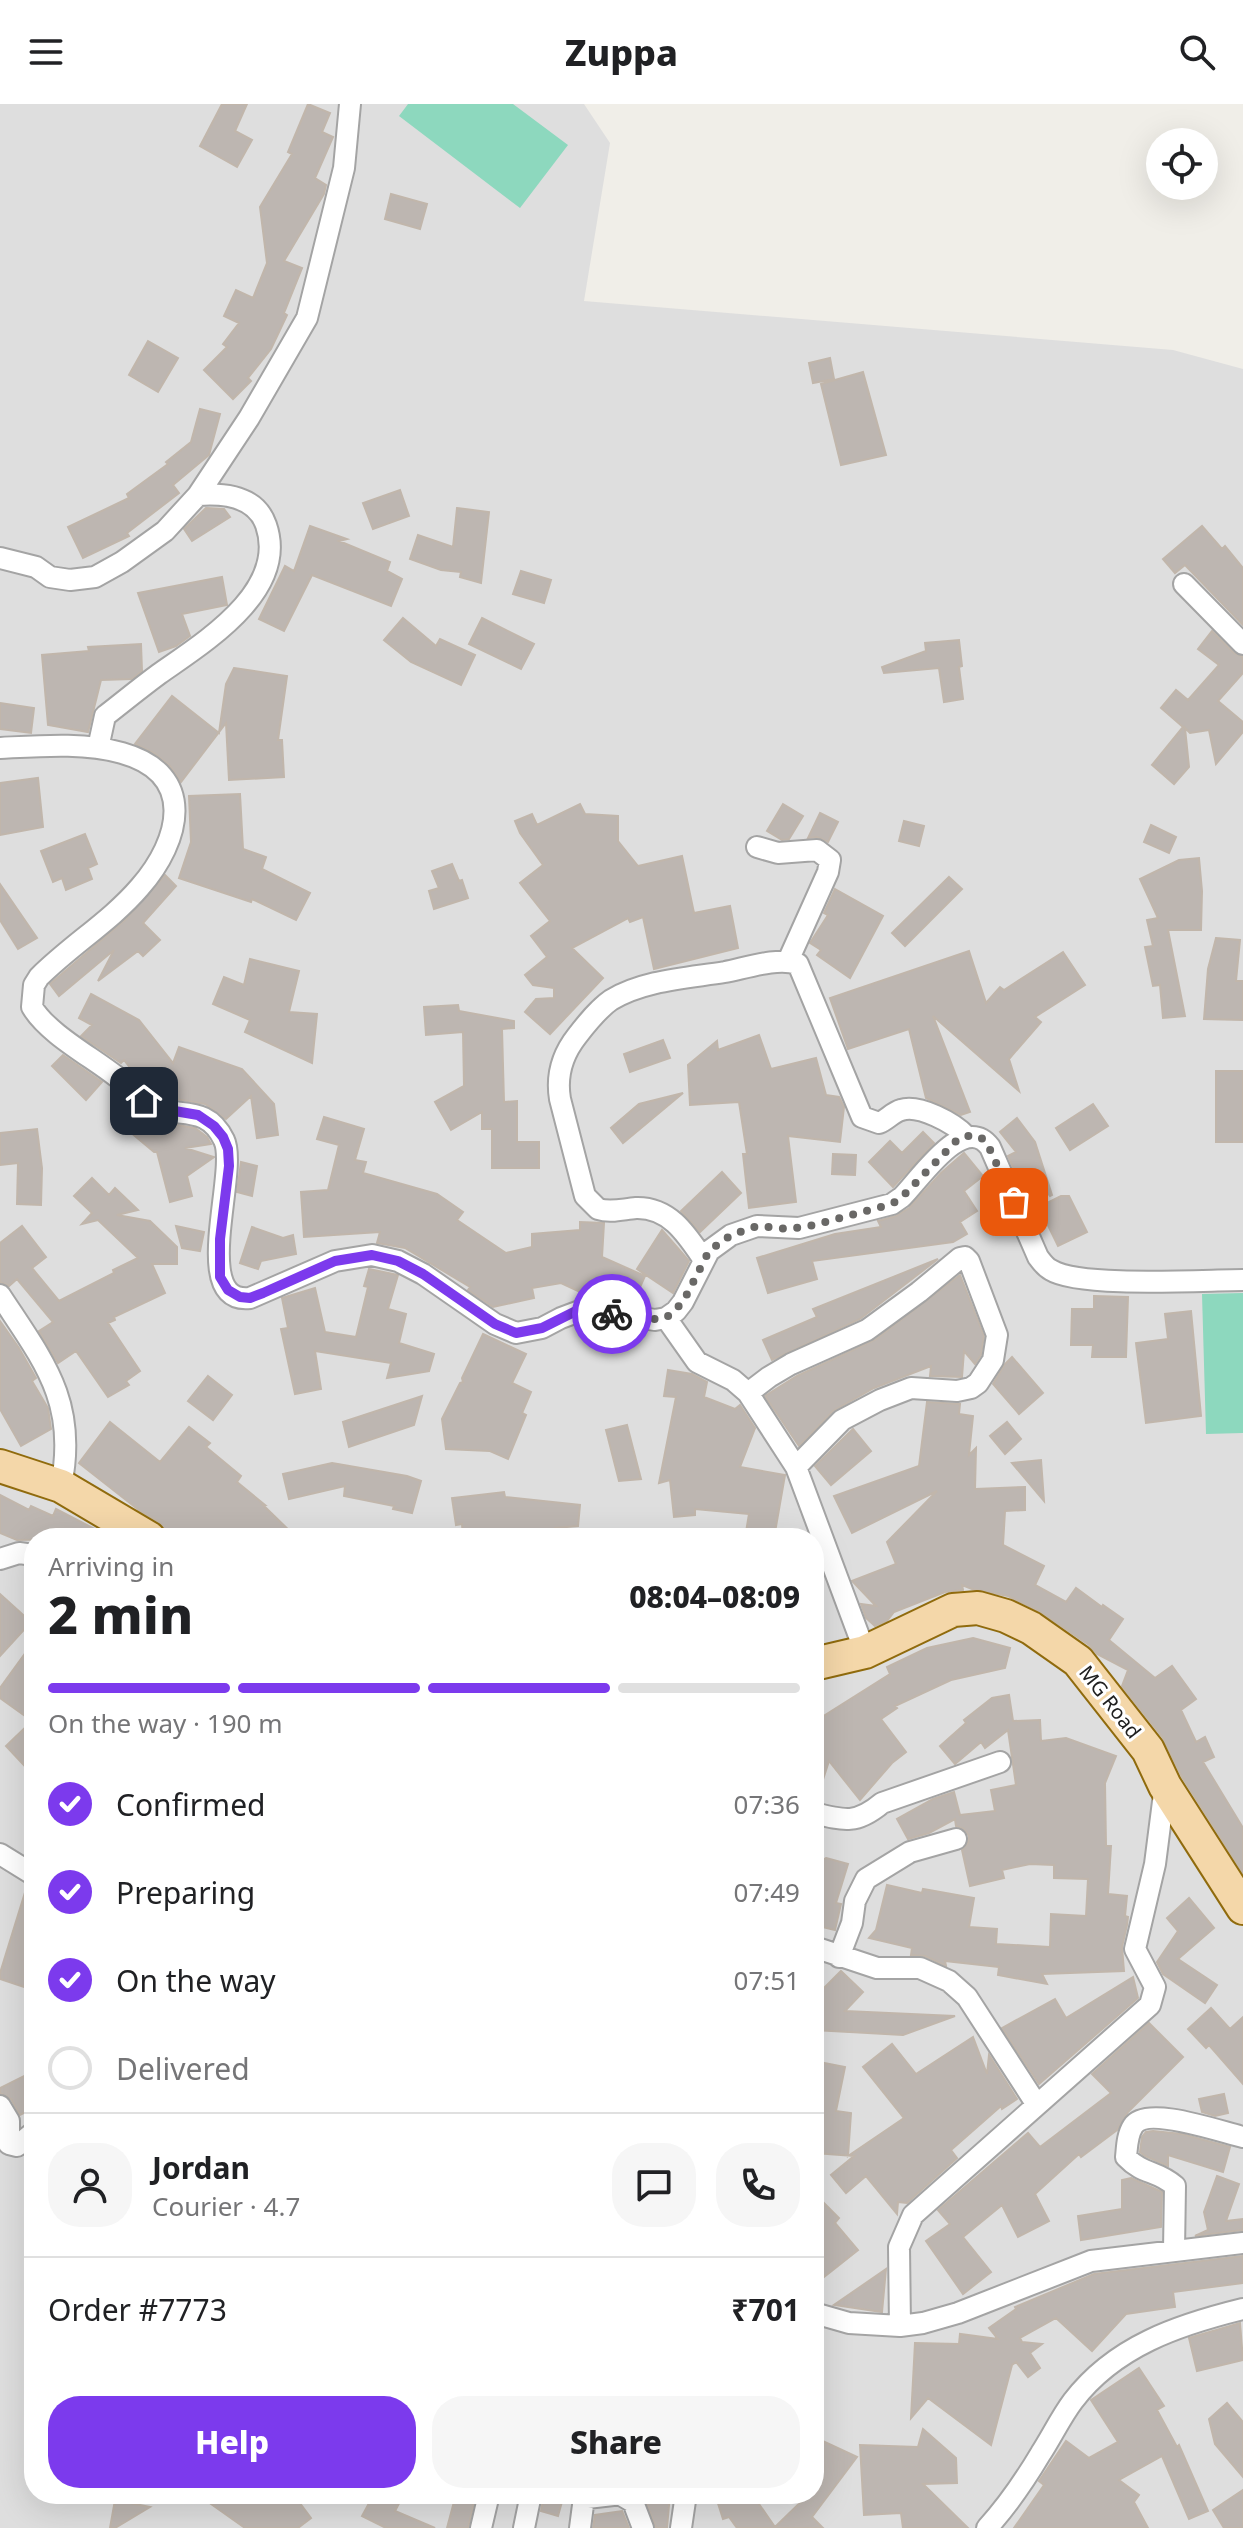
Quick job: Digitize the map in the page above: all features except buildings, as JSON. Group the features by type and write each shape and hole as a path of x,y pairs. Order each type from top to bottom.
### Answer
{"main road":[{"path":"0,1466 61,1486 132,1528"},
{"name":"MG Road","path":"824,1662 865,1652 953,1610 978,1608 1006,1616 1031,1628 1078,1661 1148,1750 1165,1786 1243,1908"}],"street":[{"path":"0,558 36,567 50,577 70,580 95,577 165,531 198,495 249,418 307,318 344,168 350,104"},
{"path":"98,748 105,716 233,619 255,591 268,561 268,534 264,520 255,508 236,497 198,495"},
{"path":"1184,584 1243,644"},
{"path":"0,748 98,748 123,753 162,775 171,787 176,817 168,846 141,887 39,977 31,996 32,1007 43,1021 144,1101 157,1108 198,1115 223,1137 228,1149 229,1166 219,1266 223,1285 240,1297 250,1298 335,1261 372,1255 398,1261 423,1274 495,1324 516,1333 542,1328 585,1309 641,1320 666,1318 683,1302 704,1260 719,1242 757,1226 799,1228 892,1204 959,1138 966,1136 979,1136 990,1147 1038,1257 1049,1270 1079,1278 1111,1280 1243,1280"},
{"path":"757,847 778,853 817,850 830,860 828,872 788,961"},
{"path":"704,1260 680,1226 668,1216 638,1208 605,1211 588,1202 560,1099 557,1085 559,1070 574,1039 594,1015 609,1001 628,991 788,961 798,964 862,1117 872,1123 882,1123 901,1109 912,1110 950,1122 966,1136"},
{"path":"748,1393 791,1364 867,1330 960,1258 965,1257 969,1261 997,1335 993,1360 978,1383 957,1391 911,1388 880,1400 842,1420 796,1467"},
{"path":"0,1295 39,1354 55,1385 64,1418 67,1456 61,1486"},
{"path":"666,1318 697,1362 733,1380 748,1393 796,1467 819,1528"},
{"path":"824,1542 865,1652"},
{"path":"0,1559 24,1554"},
{"path":"824,1815 857,1819 882,1803 1000,1762"},
{"path":"900,2326 899,2247 913,2215 1146,2010 1152,1999 1155,1987 1135,1949 1155,1864 1165,1786"},
{"path":"839,1957 852,1923 855,1901 866,1879 910,1852 956,1839"},
{"path":"0,1854 24,1869"},
{"path":"824,1951 877,1968 920,1968 949,1981 967,1997 1037,2105"},
{"path":"0,2106 9,2121 9,2144 17,2146 24,2140"},
{"path":"1174,2250 1175,2186 1163,2175 1138,2169 1126,2157 1134,2125 1153,2117 1169,2118 1243,2137"},
{"path":"824,2316 849,2323 900,2326 958,2313 1091,2261 1243,2243"},
{"path":"987,2528 1007,2505 1072,2402 1097,2373 1157,2336 1187,2323 1243,2309"},
{"path":"481,2528 487,2504"},
{"path":"524,2528 529,2504"},
{"path":"580,2528 584,2504"},
{"path":"634,2504 643,2528"},
{"path":"681,2528 685,2504"}],"shaded area":[{"path":"0,104 584,104 610,143 584,301 1173,350 1243,369 1243,2528 0,2528"}],"green space":[{"path":"408,104 513,104 568,145 520,208 399,116"},
{"path":"1243,1293 1243,1433 1206,1434 1202,1294"}],"way so far":[{"path":"612,1314 641,1320 666,1318 683,1302 699,1267 719,1242 757,1226 799,1228 892,1204 959,1138 966,1136 979,1136 986,1141 1014,1202"}],"route":[{"path":"144,1101 157,1108 198,1115 223,1137 228,1149 229,1166 220,1239 220,1277 228,1290 240,1297 250,1298 335,1261 372,1255 398,1261 423,1274 495,1324 516,1333 542,1328 580,1309 612,1314"}]}
